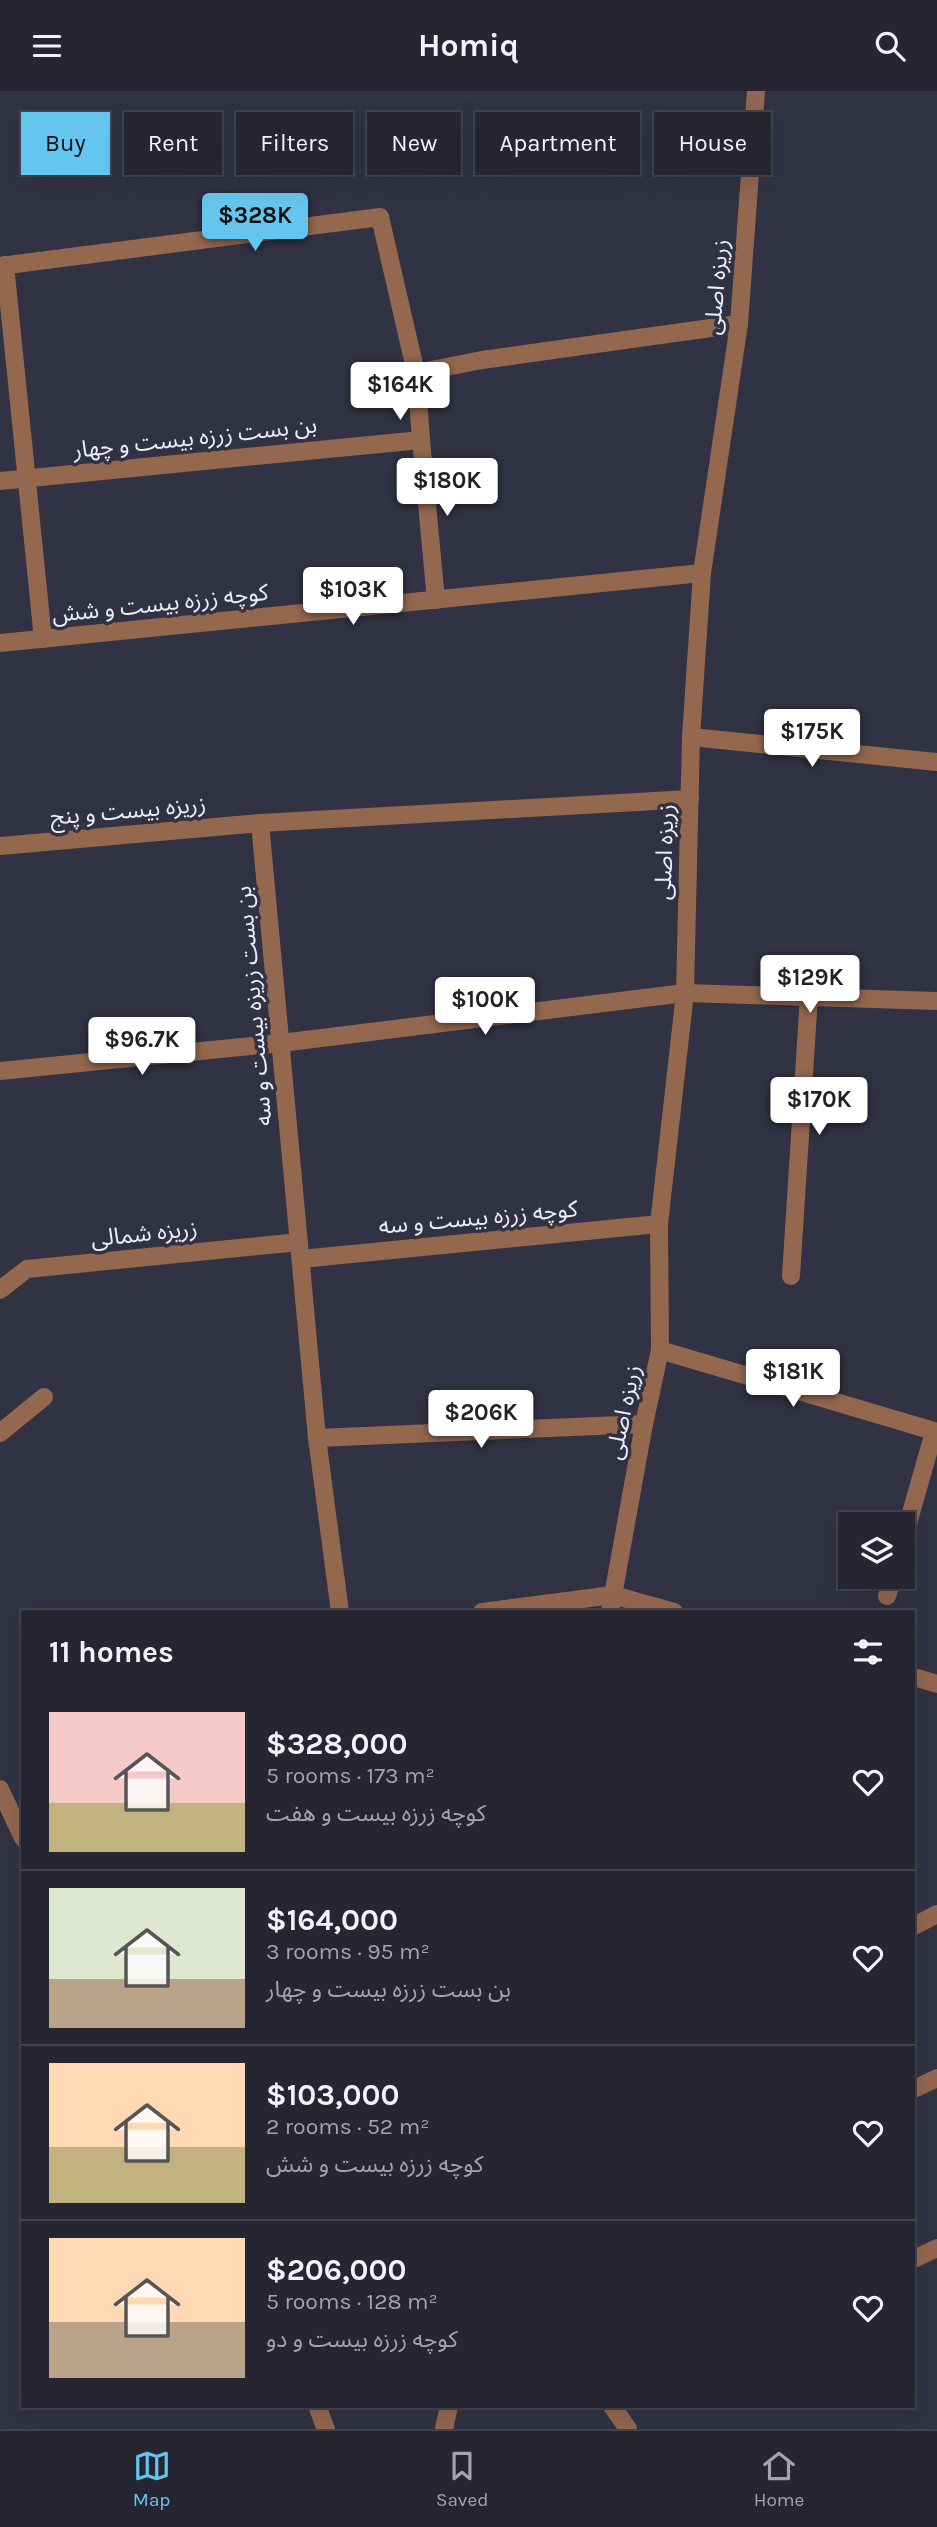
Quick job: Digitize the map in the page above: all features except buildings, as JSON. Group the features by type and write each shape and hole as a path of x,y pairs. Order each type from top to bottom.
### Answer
{"street":[{"name":"زریزه اصلی","path":"612,1604 660,1350 659,1224 685,993 691,737 702,573 739,324 756,91"},
{"path":"43,639 2,266 380,218 416,373 436,600"},
{"path":"416,373 482,360 739,324"},
{"name":"بن بست زرزه بیست و چهار","path":"0,481 421,440"},
{"name":"کوچه زرزه بیست و شش","path":"0,643 702,573"},
{"path":"691,737 937,762"},
{"path":"260,823 690,799"},
{"name":"زریزه بیست و پنج","path":"0,846 260,823"},
{"name":"بن بست زریزه بیست و سه","path":"260,823 317,1438 340,1610"},
{"path":"0,1071 281,1044 685,993 937,1001"},
{"path":"791,1276 809,996"},
{"name":"کوچه زرزه بیست و سه","path":"300,1250 659,1224"},
{"name":"زریزه شمالی","path":"0,1290 27,1269 300,1250"},
{"path":"660,1350 936,1432 912,1512"},
{"path":"0,1433 44,1397"},
{"path":"317,1438 644,1424"},
{"path":"887,1596 889,1589"},
{"path":"514,1610 612,1604 658,1610"},
{"path":"915,1677 937,1684"},
{"path":"0,1789 21,1834"},
{"path":"915,1925 937,1914"},
{"path":"915,2089 937,2078"},
{"path":"915,2259 937,2248"},
{"path":"318,2408 326,2429"},
{"path":"444,2429 449,2408"},
{"path":"613,2408 628,2429"}]}
